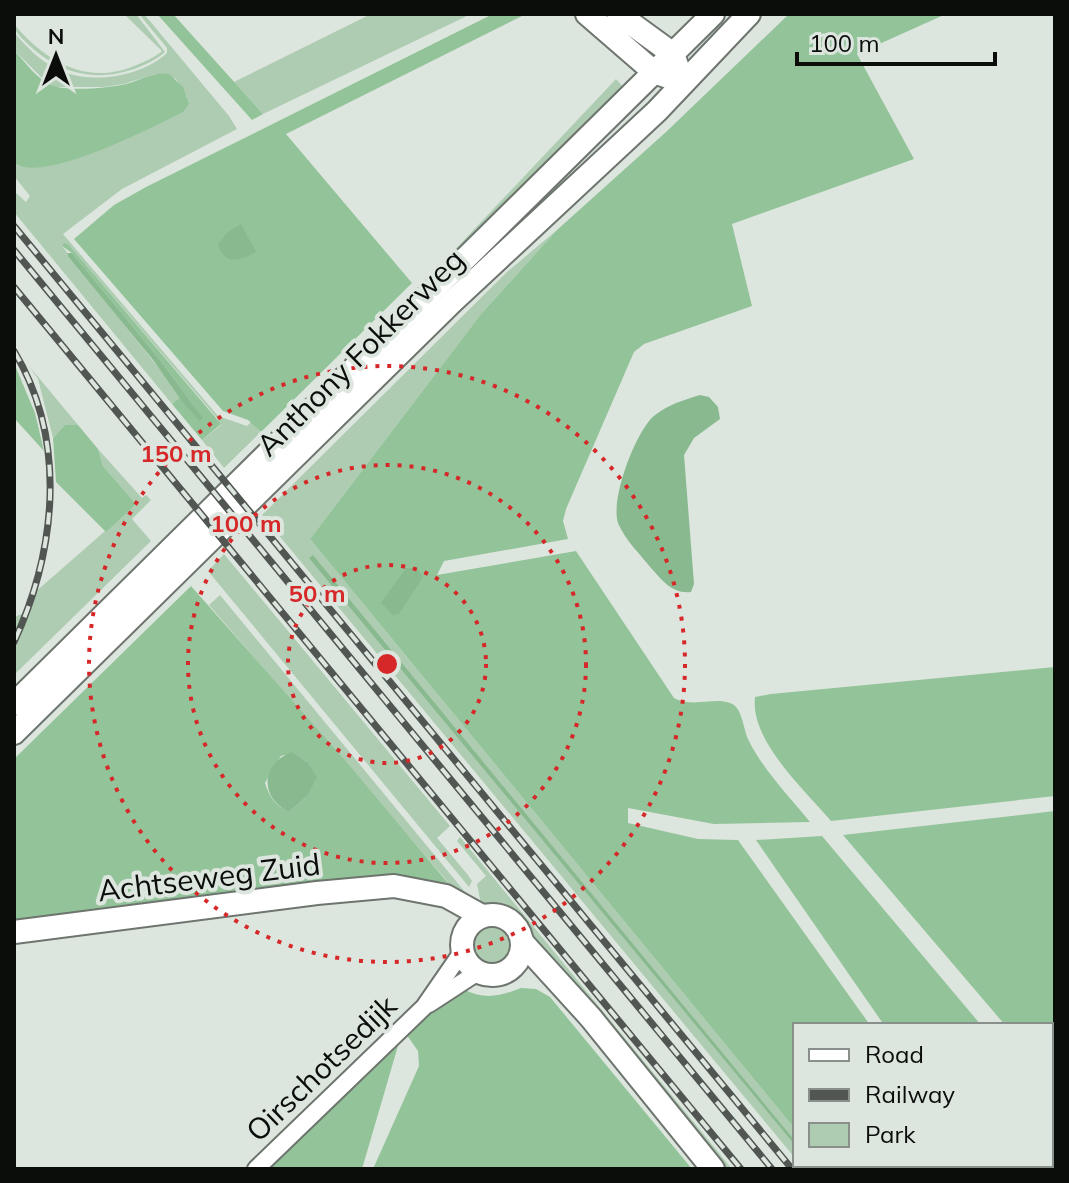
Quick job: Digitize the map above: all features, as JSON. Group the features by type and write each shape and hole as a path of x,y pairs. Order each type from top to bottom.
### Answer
{"main road":[{"path":"587,14 654,72 683,82"},
{"path":"618,14 673,54 683,82"},
{"name":"Anthony Fokkerweg","path":"14,704 713,14"},
{"name":"Anthony Fokkerweg","path":"14,733 452,302 657,111 749,14"},
{"name":"Achtseweg Zuid","path":"14,932 394,886 446,896 482,916"},
{"path":"411,888 431,899 450,917 468,964 478,972 498,975 508,971 526,971 564,987"},
{"path":"462,944 473,920 500,915 508,919 520,933 522,942 519,958 508,971"},
{"path":"522,942 564,987 713,1169"}],"street":[{"name":"Oirschotsedijk","path":"424,1007 462,944"},
{"name":"Oirschotsedijk","path":"256,1169 424,1007 478,972"}],"green space":[{"path":"124,14 136,14 165,52 140,67 114,74 97,75 66,69 38,53 14,29 14,24 39,49 68,66 99,73 116,71 134,66 162,51"},
{"path":"139,14 144,14 237,129 122,189 63,234 218,416 247,426 251,422 261,432 224,468 202,440 221,425 217,418 69,245 62,246 176,390 180,397 172,404 14,212 14,191 26,202 30,196 14,176 14,163 20,166 187,97 176,79 155,74 103,87 54,87 14,50 14,32 36,55 57,69 76,76 118,76 145,67 167,53 167,48"},
{"path":"371,14 471,14 263,114 234,82"},
{"path":"616,79 625,89 417,294 415,292"},
{"path":"557,230 481,314 310,539 793,1127 793,1156 262,515 507,272"},
{"path":"29,366 78,425 65,425 53,438 38,379"},
{"path":"98,449 142,498 146,495 151,500 132,519 151,541 14,675 14,617 27,612 33,594 136,504 103,466"},
{"path":"224,554 450,826 437,838 472,881 469,887 208,571"},
{"path":"220,595 465,892 459,894 394,878 447,881 209,605"},
{"path":"460,837 732,1169 723,1169 527,939 517,920 481,904 477,884 486,876 457,841"},
{"path":"491,923 506,930 513,945 506,960 491,967 476,960 469,945 476,930"}],"shaded area":[{"path":"157,14 173,14 263,114 252,120"},
{"path":"493,14 526,14 286,134 412,283 261,432 248,420 223,411 74,239 114,205 146,187"},
{"path":"789,14 946,14 857,54 914,159 732,224 752,306 644,344 634,352 566,509 563,521 568,539 444,561 437,575 576,551 674,698 688,702 723,701 738,709 755,752 810,822 714,824 628,808 628,823 698,839 738,840 869,1023 793,1023 793,1127 310,539 481,314 557,230 666,132"},
{"path":"14,50 41,79 58,87 109,87 153,75 169,74 183,87 189,104 183,112 123,141 72,160 29,167 14,163"},
{"path":"241,224 256,252 244,258 228,259 218,244 228,232"},
{"path":"64,243 69,245 221,424 202,440 172,404 180,397 184,404 197,410 157,356 72,253 62,246"},
{"path":"68,253 72,253 157,356 203,418 200,421 184,404"},
{"path":"14,363 35,413 44,451 14,418"},
{"path":"700,395 709,397 718,407 720,419 694,438 684,455 694,584 691,592 684,592 668,586 625,535 618,523 618,498 626,466 648,423 666,408"},
{"path":"65,425 78,425 98,449 103,466 136,504 106,532 56,482 53,438"},
{"path":"313,555 793,1139 793,1143 309,558"},
{"path":"406,568 417,568 423,577 399,614 393,615 381,603"},
{"path":"191,586 350,766 447,882 394,878 14,925 14,759","holes":["293,753 307,762 307,796 289,812 274,800 265,783 281,756"]},
{"path":"1055,667 1055,796 831,821 781,764 761,730 756,714 755,697 771,694"},
{"path":"292,752 307,762 317,777 307,796 289,812 272,798 268,781 274,764"},
{"path":"1055,811 1055,1084 1053,1023 1003,1023 843,835"},
{"path":"822,836 979,1023 883,1023 756,840"},
{"path":"521,988 536,989 550,997 692,1169 373,1169 419,1066 418,1051 406,1034 429,1012 465,990 493,996"},
{"path":"400,1039 362,1169 265,1169"}],"railway":[{"path":"14,226 792,1169"},
{"path":"14,250 772,1169"},
{"path":"14,287 741,1169"},
{"path":"14,351 31,386 43,422 49,459 50,496 47,534 39,571 14,642"}]}
